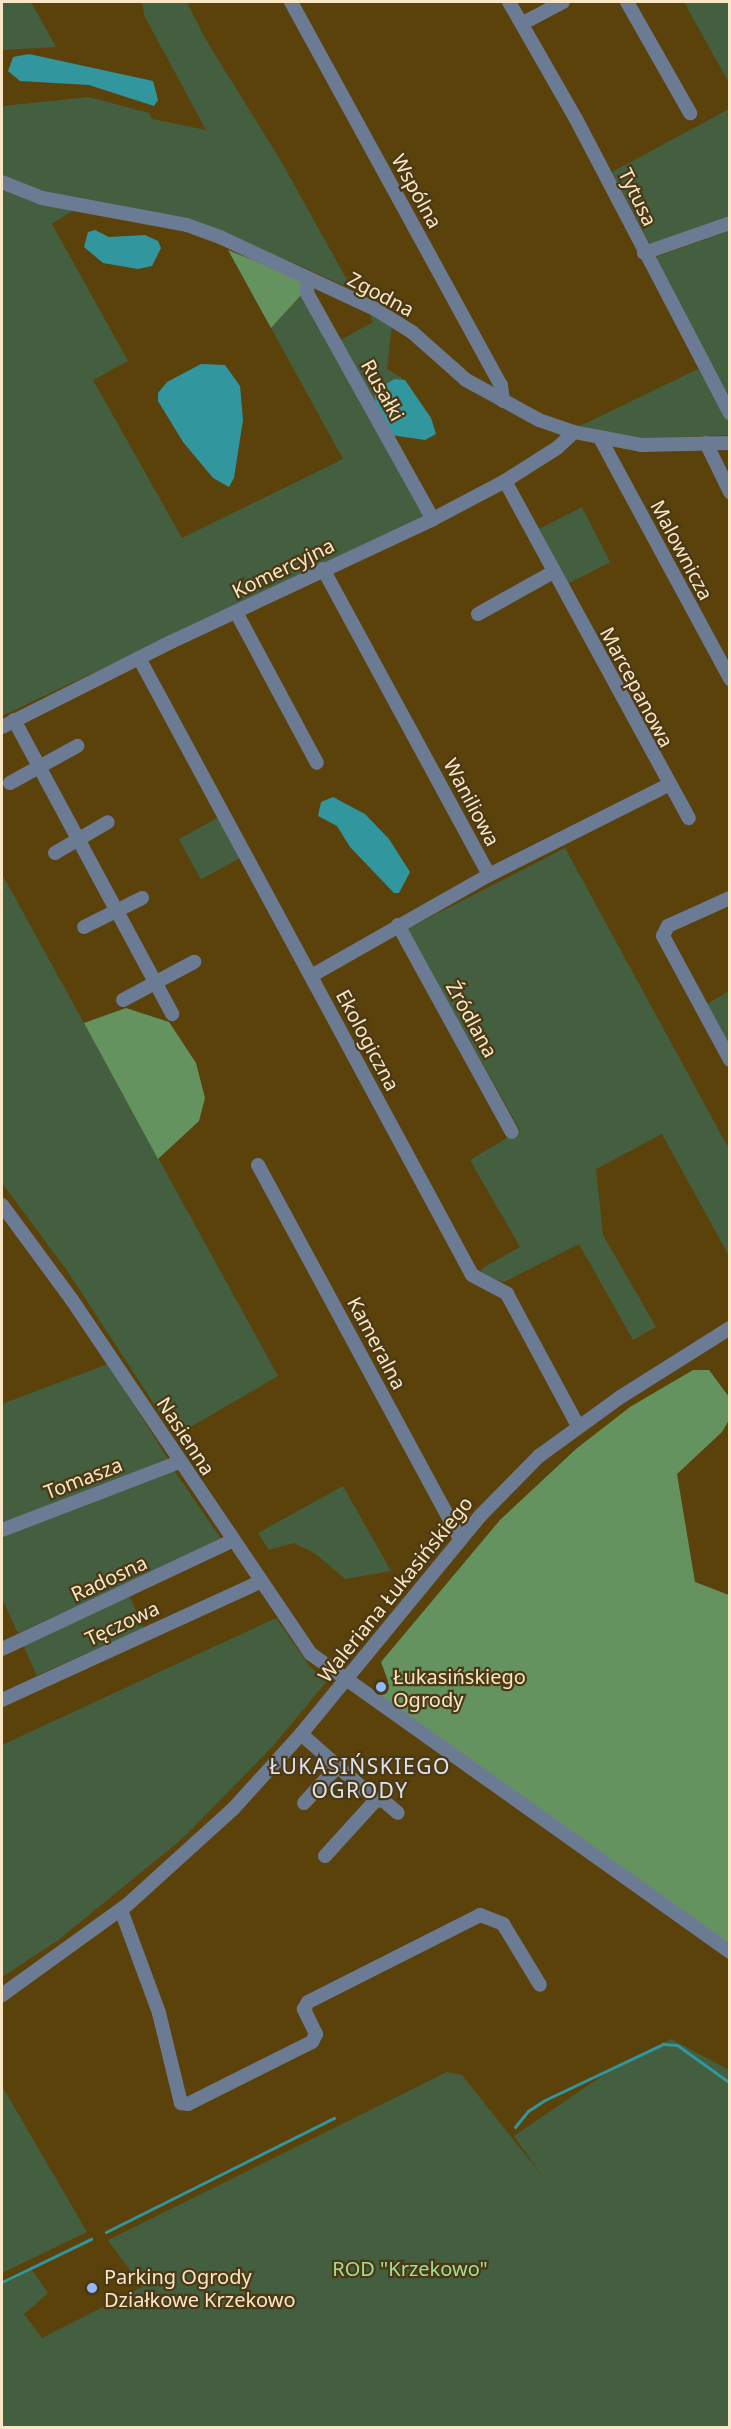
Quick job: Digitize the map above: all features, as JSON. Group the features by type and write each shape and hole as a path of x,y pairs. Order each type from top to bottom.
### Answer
{"street":[{"name":"Wspólna","path":"291,2 501,385 503,401"},
{"name":"Tytusa","path":"509,2 523,23 729,413"},
{"path":"523,23 563,2"},
{"path":"627,2 690,113"},
{"name":"Zgodna","path":"2,182 42,198 187,225 308,278 397,322 466,380 503,401 574,432 602,440 641,445 729,442"},
{"path":"644,253 729,223"},
{"name":"Rusałki","path":"308,278 307,293 433,519"},
{"name":"Komercyjna","path":"2,727 323,569 433,519 505,481 557,448 574,432"},
{"name":"Malownicza","path":"602,440 729,679"},
{"path":"706,443 729,492"},
{"name":"Marcepanowa","path":"505,481 668,785 688,818"},
{"name":"Waniliowa","path":"311,975 489,875 323,569"},
{"path":"478,614 553,572"},
{"path":"236,612 317,763"},
{"name":"Ekologiczna","path":"139,658 472,1275 507,1294 579,1426"},
{"path":"14,720 172,1014"},
{"path":"10,783 77,746"},
{"path":"489,875 668,785"},
{"path":"55,853 108,822"},
{"path":"84,927 142,897"},
{"path":"729,898 668,926 663,936 729,1060"},
{"name":"Źródlana","path":"398,925 512,1132"},
{"path":"123,1000 194,962"},
{"name":"Kameralna","path":"258,1165 460,1539"},
{"name":"Nasienna","path":"2,1205 72,1299 232,1541 308,1650 350,1685"},
{"name":"Waleriana Łukasińskiego","path":"2,1995 121,1910 233,1809 301,1734 350,1685 460,1539 523,1471 579,1426 729,1328"},
{"name":"Tomasza","path":"2,1530 179,1462"},
{"name":"Radosna","path":"2,1649 232,1541"},
{"name":"Tęczowa","path":"2,1700 260,1582"},
{"name":"Waleriana Łukasińskiego","path":"350,1685 729,1952"},
{"path":"301,1734 376,1800 384,1801 398,1813"},
{"path":"304,1803 337,1767"},
{"path":"324,1856 376,1800"},
{"path":"121,1910 163,2024 181,2103 188,2104 312,2042 316,2034 304,2009 308,2002 480,1915 503,1924 540,1985"}],"green space":[{"path":"2,2 31,2 56,47 2,50"},
{"path":"142,2 187,2 206,40 281,161 352,289 226,233 33,190 2,174 2,106 89,97 149,113 152,119 206,130 144,15"},
{"path":"684,2 729,2 729,83"},
{"path":"729,109 729,216 650,244 612,172"},
{"path":"2,188 75,209 52,224 128,361 93,380 182,538 343,459 271,328 303,293 425,515 2,716"},
{"path":"729,231 729,396 653,258"},
{"path":"228,250 302,280 303,293 271,328"},
{"path":"369,313 392,325 387,369 405,380 395,379 376,408 339,341 373,322"},
{"path":"698,369 729,422 728,435 637,439 580,426"},
{"path":"582,507 610,562 567,584 539,529"},
{"path":"219,817 241,857 201,880 179,839"},
{"path":"565,848 729,1149 729,1256 662,1134 596,1169 603,1235 656,1327 633,1340 579,1244 504,1282 483,1275 481,1269 520,1247 470,1160 520,1130 407,929"},
{"path":"2,874 278,1376 175,1436 68,1272 2,1183"},
{"path":"729,991 729,1044 707,1004"},
{"path":"126,1008 169,1022 196,1063 205,1098 199,1121 158,1159 84,1023"},
{"path":"108,1364 168,1459 2,1523 2,1404"},
{"path":"693,1370 709,1370 729,1397 729,1420 722,1432 677,1474 695,1582 729,1595 729,1946 378,1698 388,1681 381,1662 500,1520 576,1449 630,1407"},
{"path":"173,1469 222,1540 18,1633 2,1599 2,1532"},
{"path":"343,1486 391,1571 345,1579 316,1554 294,1543 269,1550 258,1533"},
{"path":"129,1595 144,1628 37,1675 22,1643"},
{"path":"276,1618 310,1667 327,1681 273,1746 182,1839 57,1941 2,1977 2,1745"},
{"name":"ROD \"Krzekowo\"","path":"671,2039 729,2070 729,2427 2,2427 2,2285 32,2270 48,2293 24,2314 42,2338 142,2287 108,2240 447,2072 462,2075 543,2177 514,2136 615,2067"},
{"path":"2,2086 87,2232 2,2273"}],"water":[{"path":"29,54 153,81 158,100 154,106 89,85 20,81 8,71 13,57"},
{"path":"95,230 109,237 145,235 158,241 161,248 152,266 138,269 103,263 84,247 88,232"},
{"path":"201,364 225,365 240,386 243,420 234,478 229,487 213,478 183,442 158,401 158,393 167,382"},
{"path":"395,379 405,380 431,418 436,434 425,440 391,435 376,408 375,396 382,386"},
{"path":"333,797 365,814 389,839 410,872 399,893 394,893 350,847 337,826 318,816 321,802"}],"waterway":[{"path":"515,2127 528,2111 545,2100 663,2044 677,2045 730,2083"},
{"path":"106,2232 334,2118"},
{"path":"2,2282 91,2239"}],"place":[{"name":"Łukasińskiego Ogrody","path":"381,1687"},
{"name":"Parking Ogrody Działkowe Krzekowo","path":"92,2288"}],"district":[{"name":"ŁUKASIŃSKIEGO OGRODY","path":"360,1778"}]}
